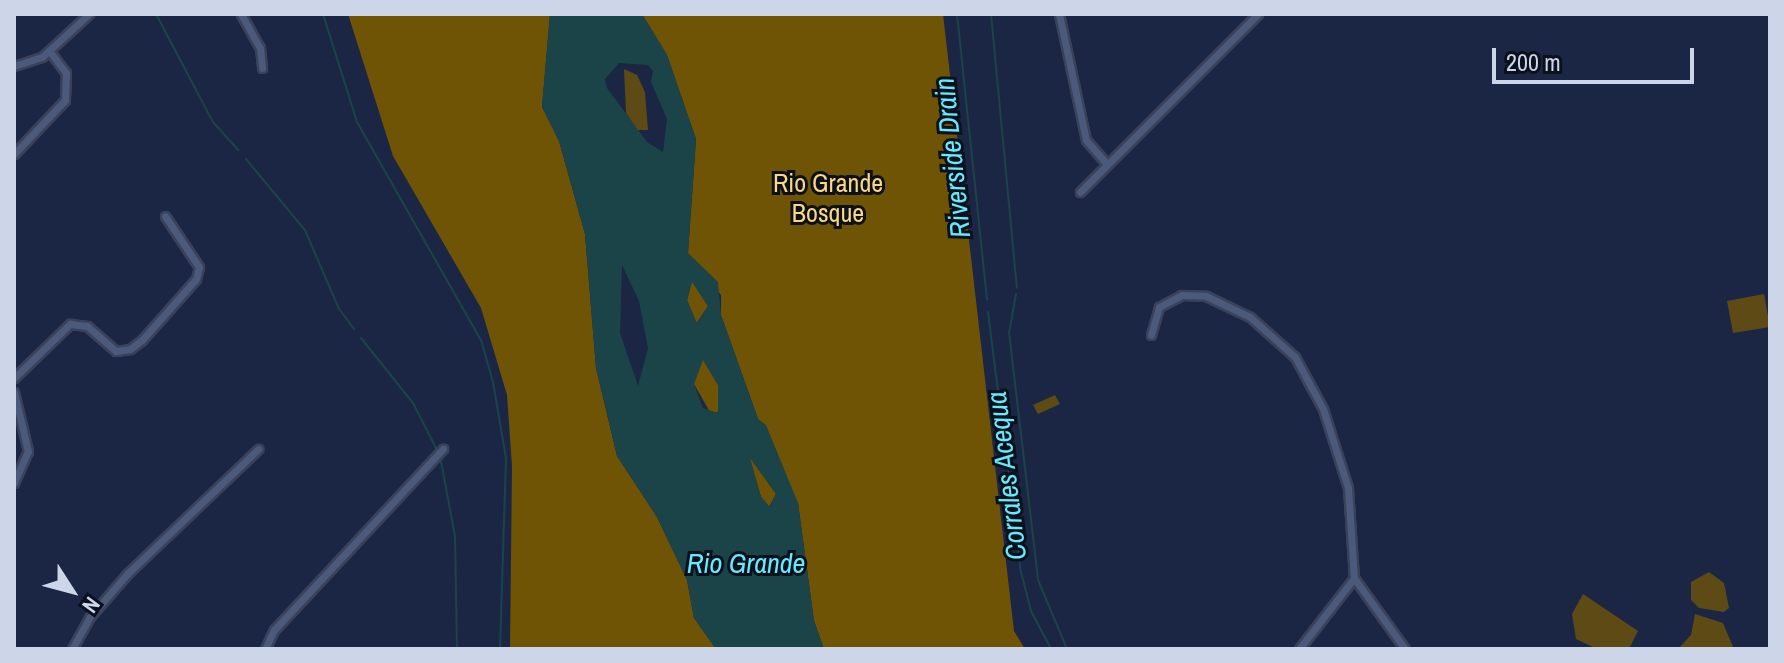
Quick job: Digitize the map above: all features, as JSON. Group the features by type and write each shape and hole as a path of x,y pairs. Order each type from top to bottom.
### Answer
{"street":[{"path":"14,66 50,52 89,14"},
{"path":"241,14 260,48 262,68"},
{"path":"1059,14 1086,140 1107,164"},
{"path":"1080,192 1258,14"},
{"path":"14,154 65,100 66,73 50,52"},
{"path":"14,378 70,324 87,326 116,351 130,349 142,340 196,279 199,267 165,216"},
{"path":"1151,335 1159,307 1182,295 1206,296 1250,317 1295,357 1323,409 1348,488 1354,578 1405,649"},
{"path":"14,392 28,451 14,483"},
{"path":"72,649 89,618 128,573 258,449"},
{"path":"265,649 274,630 442,450"},
{"path":"1299,649 1354,578"}],"shaded area":[{"path":"624,69 637,75 645,92 648,130 637,130 626,113"},
{"path":"1764,294 1770,327 1733,333 1727,301"},
{"path":"1055,395 1060,404 1038,414 1033,405"},
{"path":"1709,572 1724,583 1729,608 1724,612 1699,608 1691,600 1691,582"},
{"path":"1583,594 1638,631 1629,649 1597,649 1576,639 1572,614"},
{"path":"1695,614 1723,623 1734,649 1678,649 1691,635"}],"green space":[{"path":"348,14 550,14 542,107 559,141 585,234 596,368 617,456 657,517 687,580 694,618 716,649 510,649 512,466 507,395 481,308 393,156"},
{"name":"Rio Grande Bosque","path":"642,14 943,14 1014,631 1025,649 824,649 814,621 798,503 758,419 721,315 721,295 688,253 696,139 667,55"},
{"path":"692,281 708,306 696,324 687,300"},
{"path":"703,359 718,385 718,412 711,414 694,384 697,365"},
{"path":"749,456 776,494 769,507 761,497"}],"water":[{"name":"Rio Grande","path":"550,14 642,14 667,55 696,139 688,253 718,282 721,315 758,419 766,425 798,503 814,621 824,649 716,649 694,618 687,580 657,517 617,456 596,368 585,234 559,141 542,107","holes":["619,63 648,65 653,71 651,82 667,119 663,152 647,142 607,88 605,79","622,265 639,301 648,348 638,386 620,333","692,282 708,306 697,323 687,300","703,360 718,385 718,413 703,408 694,384","750,458 776,494 770,507 761,497"]}],"waterway":[{"path":"156,14 213,122 238,150"},
{"path":"323,14 357,122 481,340 493,382 506,458 500,649"},
{"name":"Riverside Drain","path":"957,14 987,299"},
{"name":"Corrales Acequa","path":"991,14 1017,288"},
{"path":"246,159 305,230 339,309 354,329"},
{"name":"Corrales Acequa","path":"1016,294 1009,332 1038,580 1067,649"},
{"name":"Riverside Drain","path":"988,312 1021,572 1031,611 1051,649"},
{"path":"361,338 413,403 437,450"},
{"path":"440,456 455,536 457,649"}]}
